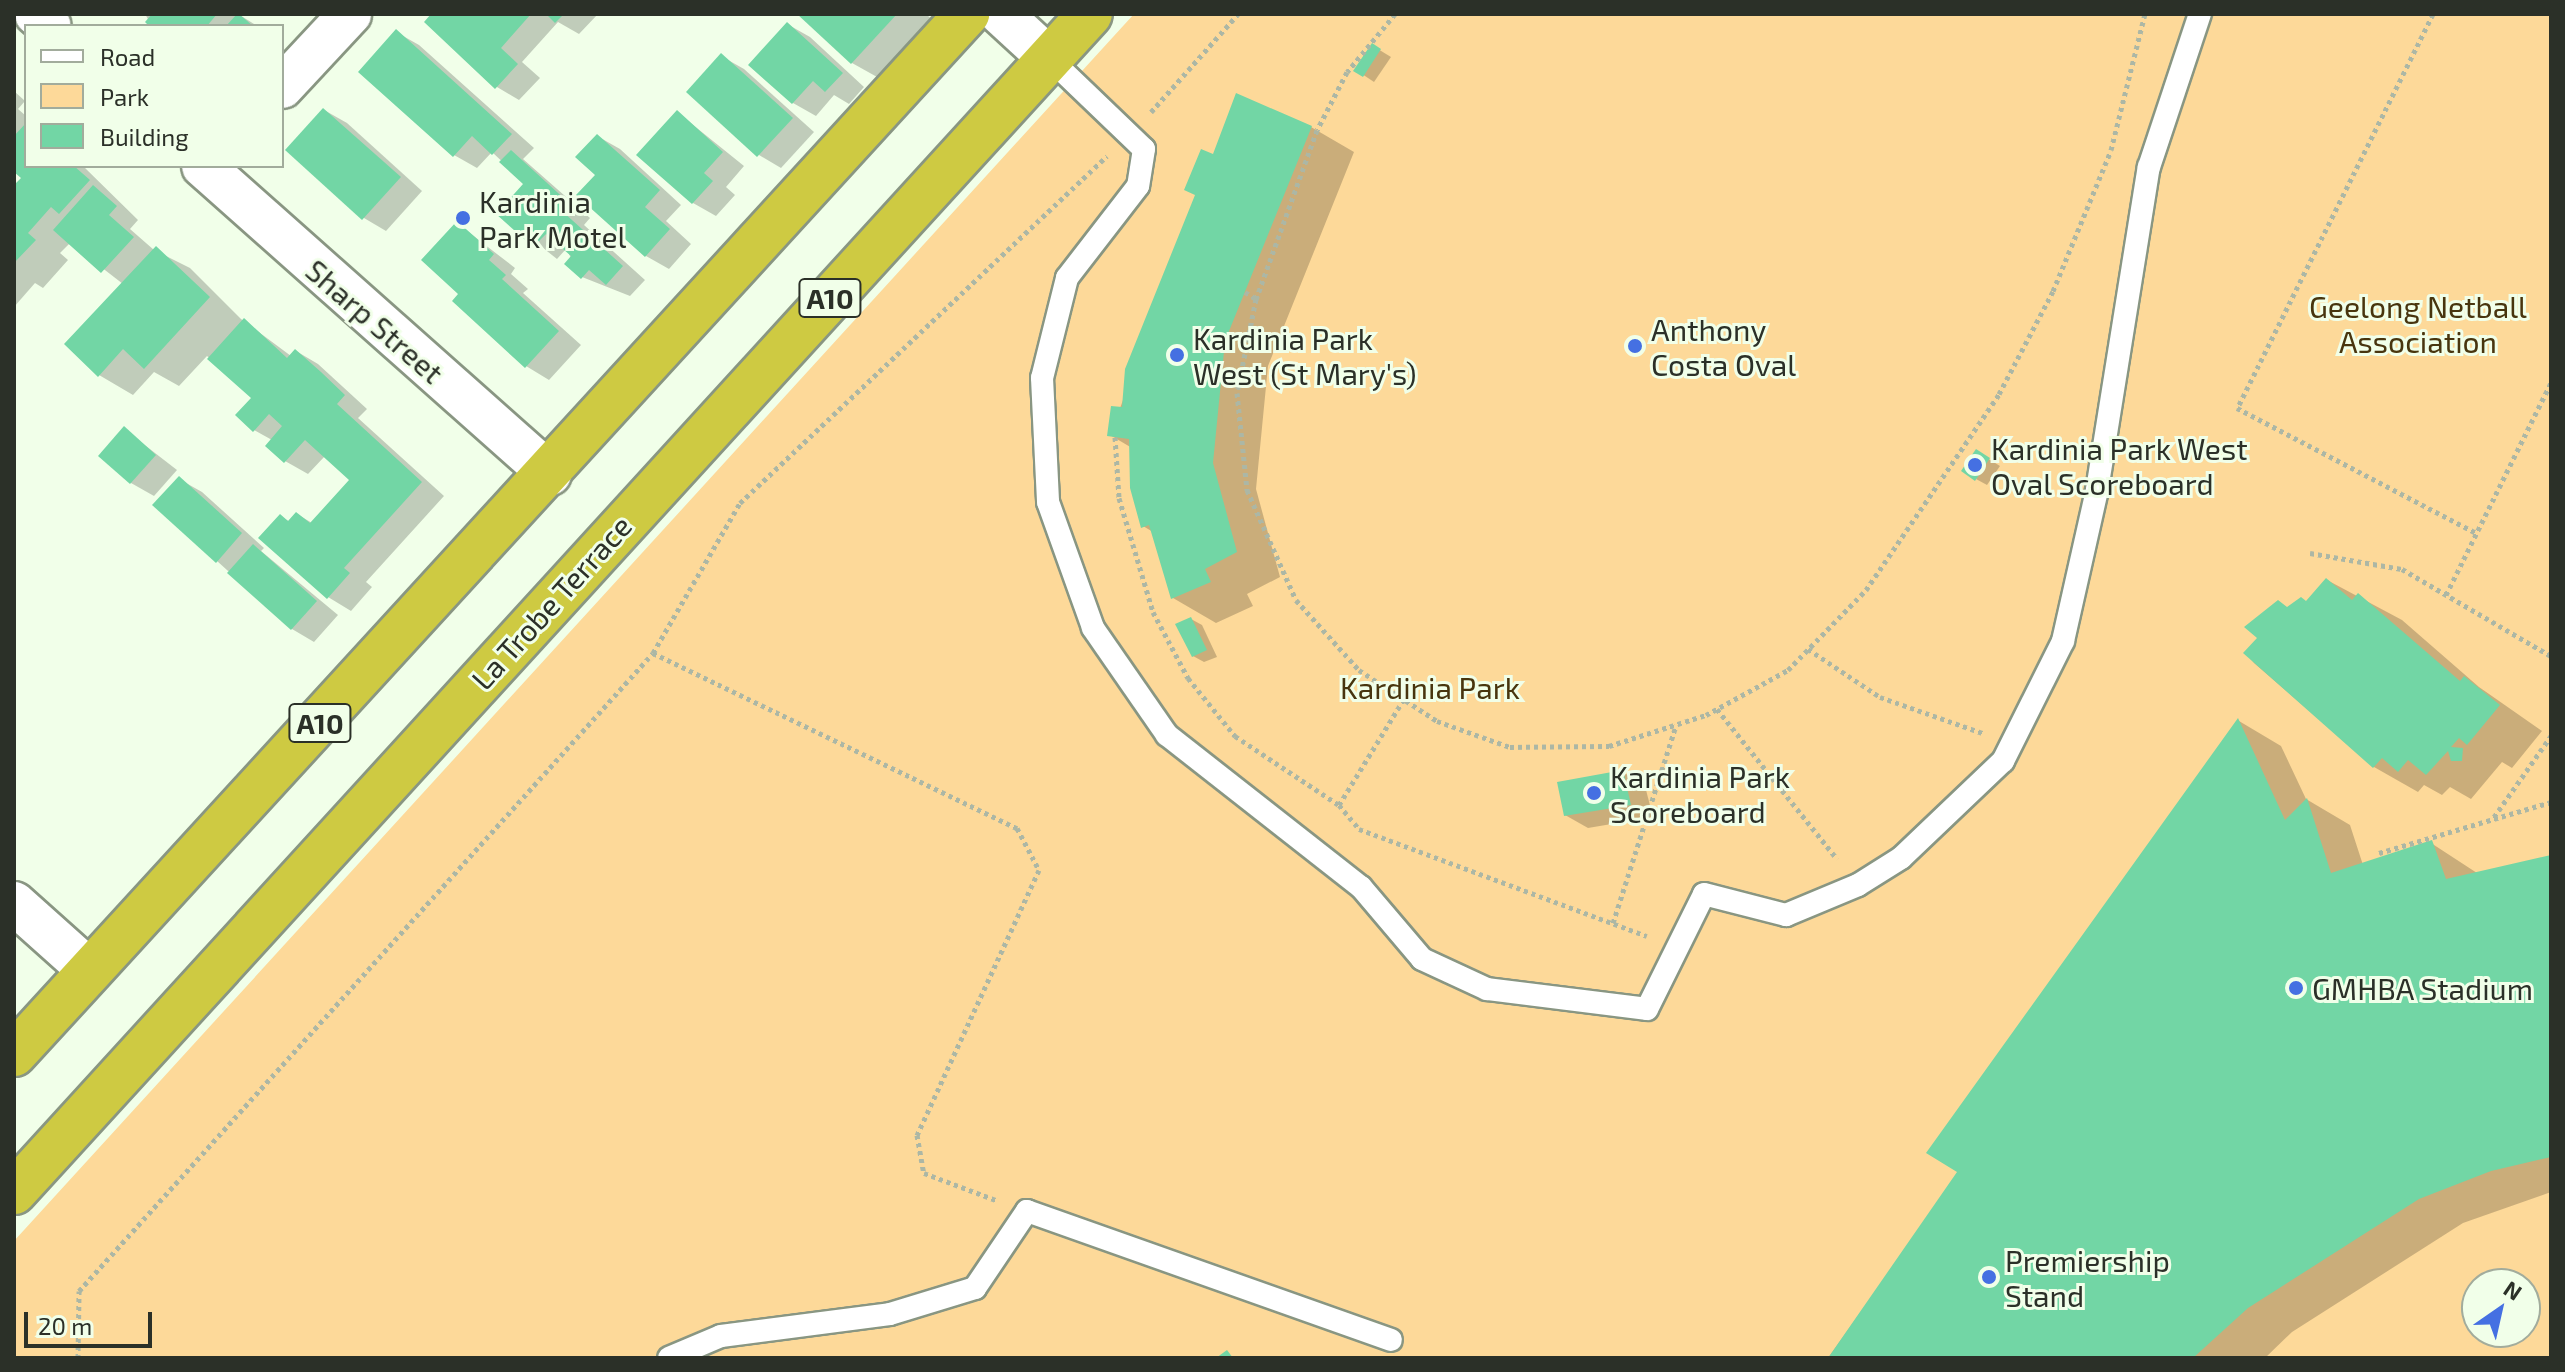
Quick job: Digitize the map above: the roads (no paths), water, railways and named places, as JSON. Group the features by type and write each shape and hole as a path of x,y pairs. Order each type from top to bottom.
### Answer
{"highway":[{"name":"A10","path":"14,1054 550,474 967,14"},
{"name":"La Trobe Terrace","path":"14,1192 1090,14"}],"street":[{"path":"284,85 350,14"},
{"path":"1001,14 1050,59"},
{"name":"Sharp Street","path":"207,168 550,474"},
{"path":"14,903 90,971"}],"lane":[{"path":"1050,59 1132,132 1144,149 1138,186 1067,278 1042,378 1048,502 1093,628 1167,735 1361,887 1422,959 1487,989 1647,1009 1704,894 1786,915 1858,885 1901,858 2003,761 2063,641 2097,490 2149,167 2200,14"},
{"path":"669,1358 721,1336 890,1314 975,1288 1027,1211 1391,1340"}],"place":[{"name":"Kardinia Park Motel","path":"463,218"},
{"name":"Anthony Costa Oval","path":"1635,346"},
{"name":"Kardinia Park West (St Mary's)","path":"1177,355"},
{"name":"Kardinia Park West Oval Scoreboard","path":"1975,465"},
{"name":"Kardinia Park Scoreboard","path":"1594,793"},
{"name":"GMHBA Stadium","path":"2296,988"},
{"name":"Premiership Stand","path":"1989,1277"}],"park label":[{"name":"Geelong Netball Association","path":"2418,323"},
{"name":"Kardinia Park","path":"1430,687"}]}
